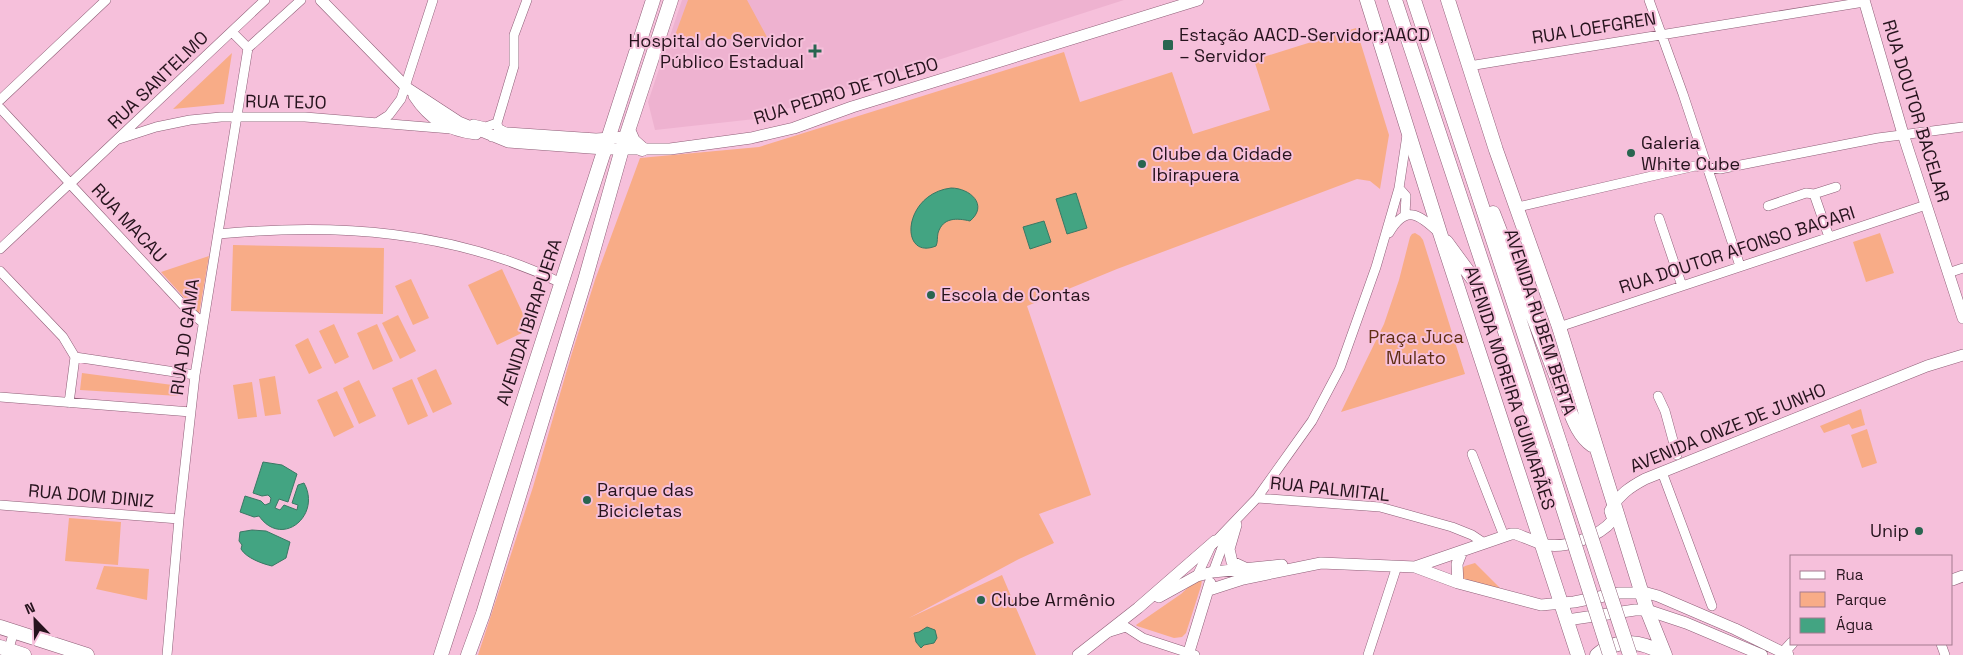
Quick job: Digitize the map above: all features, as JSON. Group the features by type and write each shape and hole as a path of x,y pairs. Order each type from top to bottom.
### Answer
{"main road":[{"name":"AVENIDA IBIRAPUERA","path":"441,655 653,0"},
{"path":"468,655 483,614 626,139 671,0"},
{"name":"AVENIDA MOREIRA GUIMARÃES","path":"1367,0 1440,233 1578,655"},
{"name":"AVENIDA RUBEM BERTA","path":"1395,0 1545,452 1610,655"},
{"name":"AVENIDA RUBEM BERTA","path":"1414,0 1630,655"},
{"name":"AVENIDA RUBEM BERTA","path":"1448,0 1496,150 1518,207 1559,327 1641,593 1665,654"},
{"path":"1454,119 1472,153 1527,305 1566,404 1584,437 1595,446"},
{"path":"626,139 633,141 642,149"},
{"path":"1440,233 1499,314"},
{"path":"0,627 87,655"},
{"path":"1597,655 1602,651 1629,642 1646,644 1665,654"},
{"path":"5,651 24,655"}],"street":[{"path":"0,100 106,0"},
{"name":"RUA SANTELMO","path":"0,249 265,0"},
{"path":"232,32 248,48 301,0"},
{"path":"321,0 408,88 424,111 456,126 508,142 606,144 626,139"},
{"path":"378,122 395,109 408,88 433,0"},
{"path":"507,133 498,128 497,123 514,66 514,35 527,0"},
{"name":"RUA PEDRO DE TOLEDO","path":"642,149 670,149 720,144 794,128 852,107 1198,0"},
{"path":"1649,0 1708,167 1740,266"},
{"name":"RUA LOEFGREN","path":"1469,66 1867,1"},
{"name":"RUA DOUTOR BACELAR","path":"1867,1 1903,134 1963,318"},
{"name":"RUA DO GAMA","path":"167,655 195,375 248,48"},
{"name":"RUA MACAU","path":"0,108 203,324"},
{"name":"RUA TEJO","path":"119,139 156,127 190,120 236,117 305,117 486,127 497,123"},
{"path":"1518,207 1695,166 1720,169 1903,134 1963,127"},
{"path":"1078,655 1134,611 1215,541 1245,511 1257,498 1312,421 1342,364 1373,276 1399,188 1408,132"},
{"path":"493,136 507,133 606,144"},
{"path":"1768,206 1806,193 1814,194 1836,187"},
{"path":"1382,246 1393,226 1405,214 1406,196 1399,188"},
{"path":"1814,194 1829,237"},
{"path":"1395,200 1405,214 1422,218 1440,233"},
{"name":"RUA DOUTOR AFONSO BACARI","path":"1559,327 1926,204"},
{"path":"1659,218 1682,286"},
{"path":"218,234 299,228 364,230 408,236 501,257 561,283"},
{"path":"1948,273 1963,268"},
{"path":"0,271 63,337 75,357 69,402"},
{"path":"1927,366 1947,354 1963,348"},
{"name":"AVENIDA ONZE DE JUNHO","path":"1614,503 1633,485 1662,472 1927,366 1963,355"},
{"path":"75,357 195,375"},
{"path":"0,396 191,412"},
{"path":"1658,396 1665,410 1677,455"},
{"path":"1472,454 1504,536"},
{"path":"1662,472 1712,606"},
{"name":"RUA PALMITAL","path":"1257,498 1380,507 1452,527 1472,535 1484,543"},
{"path":"1415,567 1504,536 1516,534 1542,544 1560,544 1577,540 1607,527 1613,520 1610,511 1614,503"},
{"name":"RUA DOM DINIZ","path":"0,505 179,520"},
{"path":"1104,633 1126,627 1143,638 1190,654 1213,572 1223,545 1245,511"},
{"path":"1236,525 1230,554 1232,562 1245,568"},
{"path":"1197,576 1204,558 1215,541"},
{"path":"1458,583 1457,564 1462,551"},
{"path":"1209,590 1232,582 1321,562 1415,567 1458,583 1541,605 1562,604 1619,593 1641,593 1658,596 1735,629 1784,654"},
{"path":"1126,627 1134,611 1197,576 1245,568 1294,564 1294,568"},
{"path":"1368,655 1397,566"},
{"path":"1567,620 1647,610 1686,623 1762,655"},
{"path":"5,651 14,631"}],"shaded area":[{"name":"Hospital do Servidor Público Estadual","path":"682,0 1124,0 755,119 655,130 648,102"}],"green space":[{"path":"688,0 747,0 767,37 690,41 674,38"},
{"path":"1356,28 1389,135 1380,189 1370,181 1357,179 1117,269 1027,306 1091,495 1039,514 1054,543 1019,559 909,618 1002,575 1036,655 478,655 533,487 595,280 640,158 759,147 1064,52 1080,102 1172,72 1193,134 1270,110 1254,60"},
{"path":"232,53 224,104 173,109"},
{"name":"Praça Juca Mulato","path":"1415,233 1423,240 1465,374 1341,412 1384,324 1399,280 1410,237"},
{"path":"1880,233 1894,273 1866,282 1853,242"},
{"path":"233,245 384,248 383,314 231,311"},
{"path":"209,256 199,314 161,272"},
{"path":"502,269 530,329 497,345 468,285"},
{"path":"411,279 429,318 413,325 395,286"},
{"path":"398,315 416,351 400,359 382,323"},
{"path":"334,324 349,357 335,364 319,331"},
{"path":"377,324 393,361 373,370 357,333"},
{"path":"308,338 322,368 309,374 295,345"},
{"path":"436,369 452,404 433,413 417,378"},
{"path":"82,373 180,386 179,396 80,390"},
{"path":"275,376 281,414 265,416 259,379"},
{"path":"412,379 428,416 408,425 392,388"},
{"path":"359,380 376,416 359,424 343,388"},
{"path":"252,382 257,417 238,419 233,385"},
{"path":"337,391 354,427 334,437 317,400"},
{"path":"1861,409 1865,425 1852,429 1849,424 1824,433 1820,426"},
{"path":"1867,429 1877,463 1862,468 1851,435"},
{"path":"69,518 121,522 118,565 65,561"},
{"path":"1475,563 1502,590 1465,582 1461,576 1461,569"},
{"path":"104,566 149,569 147,600 96,589"},
{"path":"1196,580 1202,580 1201,586 1186,633 1182,637 1174,638 1136,625 1181,594"}],"water":[{"path":"951,188 965,191 975,198 978,209 975,215 970,221 955,219 943,224 938,233 936,246 924,248 916,244 912,236 911,225 915,213 923,202 935,193"},
{"path":"1076,193 1087,228 1067,234 1056,199"},
{"path":"1044,221 1051,242 1030,249 1023,227"},
{"path":"263,462 282,465 297,474 288,502 279,499 275,508 280,510 284,505 297,510 298,505 292,503 298,485 304,483 308,495 308,506 304,516 297,524 288,528 278,529 268,525 259,516 254,517 240,512 245,496 261,501 265,505 270,503 271,498 268,495 262,496 253,493"},
{"path":"252,530 266,531 290,542 286,558 272,566 251,558 243,552 239,541 240,532"},
{"path":"927,627 935,630 937,638 934,643 924,645 921,648 916,642 914,633"}],"place":[{"name":"Estação AACD-Servidor;AACD – Servidor","path":"1168,45"},
{"name":"Hospital do Servidor Público Estadual","path":"815,51"},
{"name":"Galeria White Cube","path":"1631,153"},
{"name":"Clube da Cidade Ibirapuera","path":"1142,164"},
{"name":"Escola de Contas","path":"931,295"},
{"name":"Parque das Bicicletas","path":"587,500"},
{"name":"Unip","path":"1919,531"},
{"name":"Clube Armênio","path":"981,600"}]}
